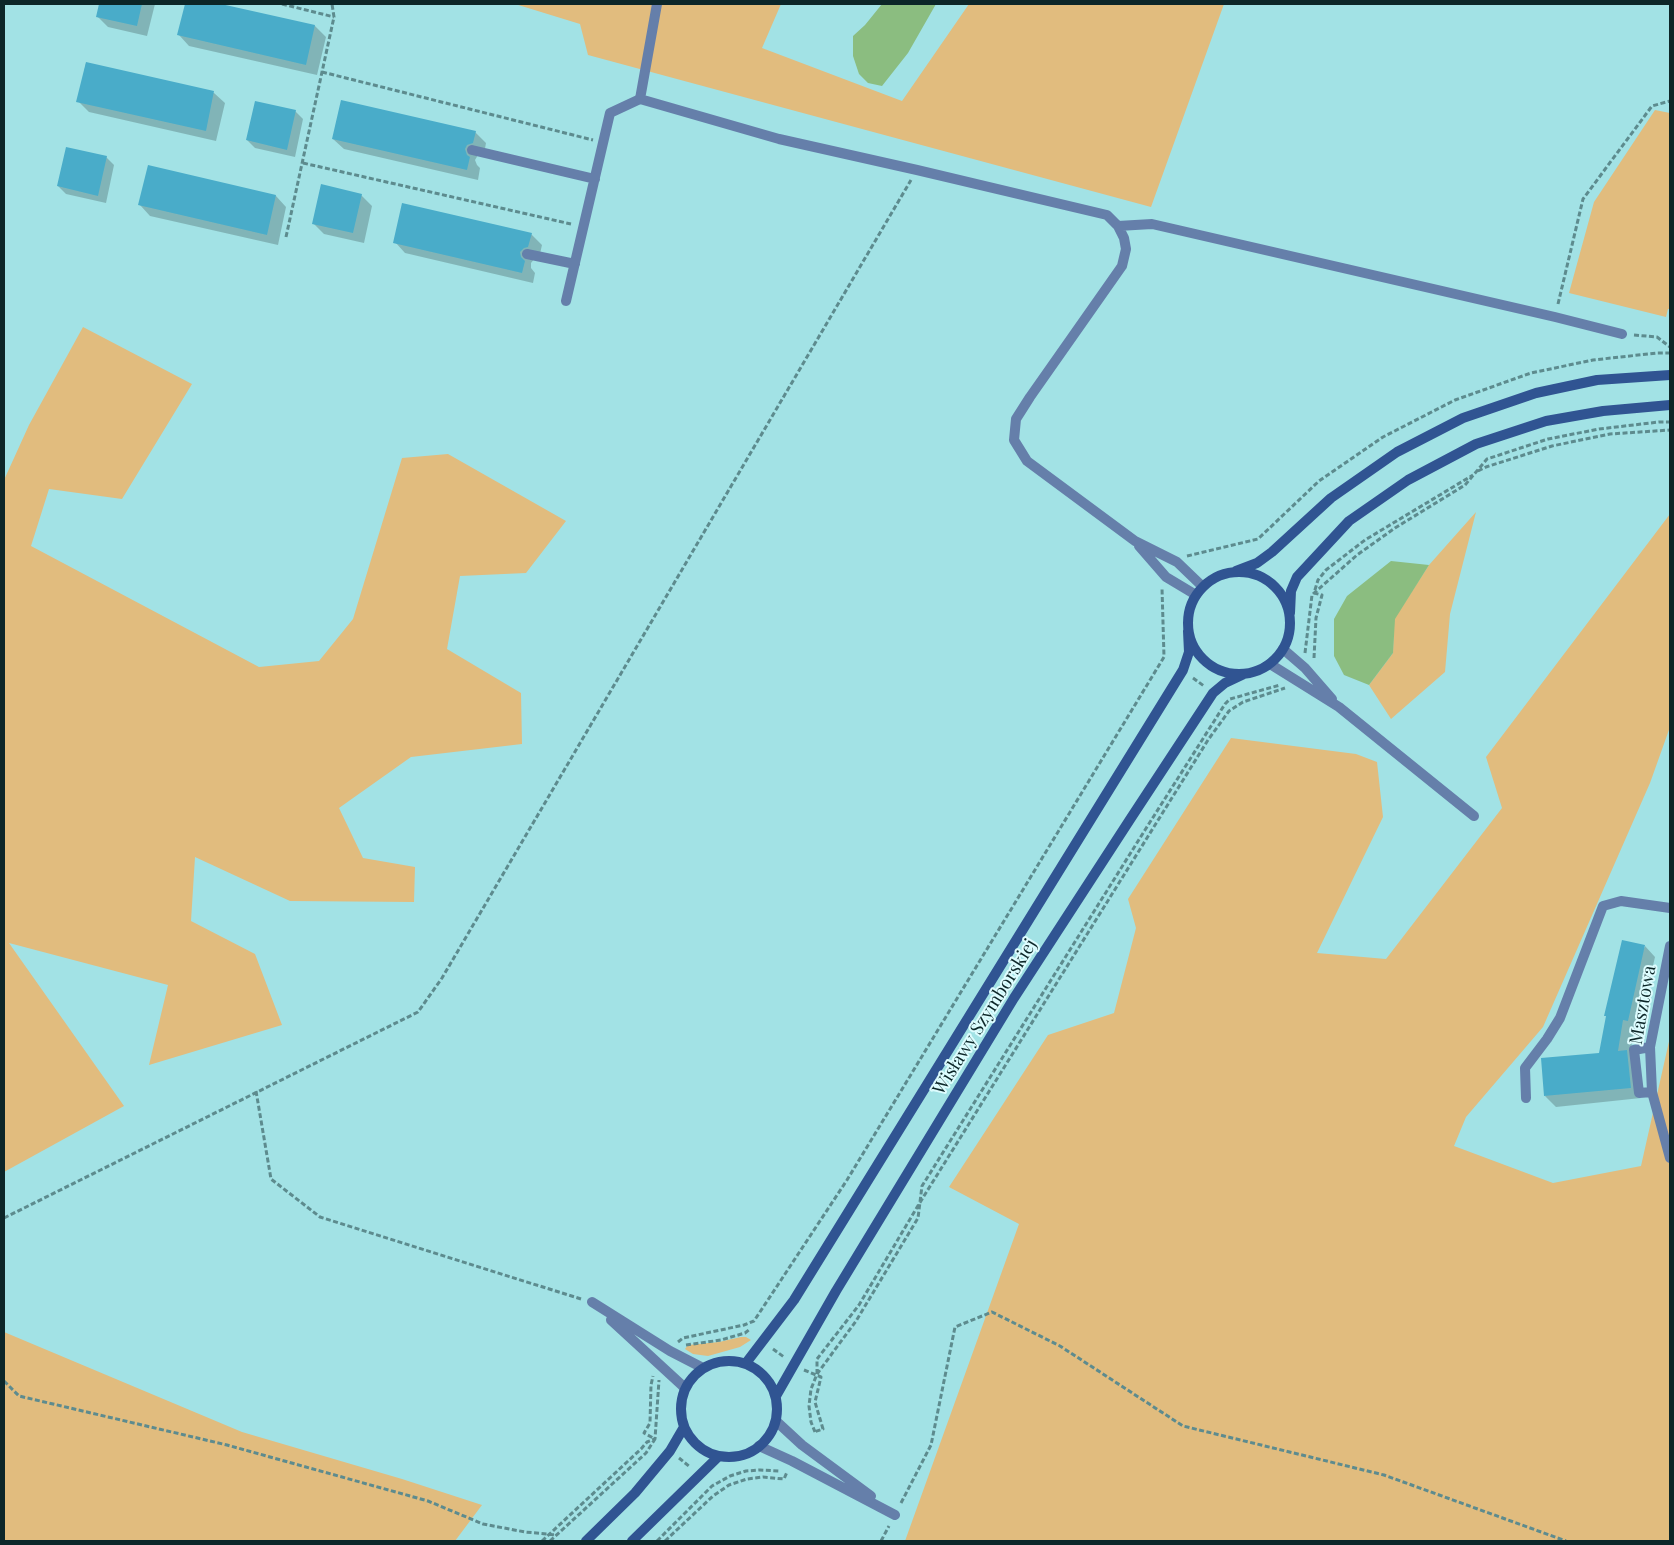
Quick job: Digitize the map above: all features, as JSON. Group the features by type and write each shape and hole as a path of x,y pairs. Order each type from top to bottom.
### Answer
{"main road":[{"path":"1670,375 1597,380 1536,393 1463,418 1397,452 1331,498 1272,552 1257,563 1236,571 1220,574 1199,590 1190,606 1188,618 1188,631 1195,649 1208,664 1225,672 1244,674 1270,664 1283,649 1290,632 1291,591 1297,577 1349,521 1408,480 1476,444 1546,422 1603,411 1670,405"},
{"path":"1236,571 1254,573 1271,582 1283,596 1290,613"},
{"name":"Wisławy Szymborskiej","path":"746,1363 794,1300 1184,670 1189,652 1188,631"},
{"name":"Wisławy Szymborskiej","path":"776,1396 836,1291 994,1031 1108,853 1213,693 1225,683 1244,674"},
{"path":"731,1360 746,1363 756,1368 772,1385 776,1396 776,1422 769,1435 759,1446 747,1454 733,1457 710,1453 694,1442 684,1427 681,1414 686,1388 693,1377 703,1368 717,1362 731,1360"},
{"path":"586,1541 635,1493 670,1451 684,1427"},
{"path":"632,1541 719,1456"}],"street":[{"path":"640,99 657,4"},
{"path":"566,301 610,113 640,99 779,140 917,170 1106,215 1118,226 1124,238 1126,249 1122,266 1016,419 1014,440 1027,461 1135,541 1177,562 1199,590"},
{"path":"472,150 595,179"},
{"path":"1118,226 1152,224 1622,334"},
{"path":"527,254 575,264"},
{"path":"1135,541 1166,577 1199,590"},
{"path":"1283,649 1305,668 1339,707"},
{"path":"1270,664 1339,707 1474,816"},
{"path":"1526,1098 1525,1068 1547,1040 1560,1018 1603,906 1621,901 1670,908"},
{"name":"Masztowa","path":"1670,946 1650,1046 1652,1092 1670,1158"},
{"path":"1650,1046 1634,1050 1639,1093 1652,1092"},
{"path":"592,1302 670,1351 703,1368"},
{"path":"592,1302 686,1388"},
{"path":"776,1422 802,1445 895,1515"},
{"path":"759,1446 792,1461 895,1515"}],"path":[{"path":"282,4 334,17"},
{"path":"286,237 334,17 332,4"},
{"path":"322,72 603,142"},
{"path":"1555,317 1584,200 1652,106 1670,102"},
{"path":"303,163 583,227"},
{"path":"4,1218 418,1012 438,984 917,170"},
{"path":"1622,334 1658,337 1670,347"},
{"path":"1314,593 1358,555 1395,528 1465,485 1488,459 1548,440 1599,429 1670,422"},
{"path":"1305,655 1312,595 1318,580 1326,570 1365,540 1486,467 1552,446 1610,434 1670,430"},
{"path":"676,1344 683,1338 744,1325 754,1321 846,1180 1164,657 1162,581"},
{"path":"1310,589 1314,593 1322,594 1316,618 1314,658"},
{"path":"1164,657 1168,660"},
{"path":"1190,675 1205,687"},
{"path":"803,1370 817,1374 821,1377 816,1402 822,1429 816,1432 809,1406 811,1389 817,1374 856,1321 918,1218 922,1186 1144,830 1225,704 1230,699 1282,685"},
{"path":"817,1374 817,1359 860,1305 919,1204 1208,740 1229,711 1243,702 1288,687"},
{"path":"1225,704 1229,711"},
{"path":"256,1091 271,1179 320,1217 592,1302"},
{"path":"881,1541 931,1445 955,1327 992,1312 1060,1346 1183,1426 1384,1474 1566,1541"},
{"path":"744,1325 756,1336"},
{"path":"681,1348 688,1343 722,1340 745,1333 750,1329"},
{"path":"771,1347 787,1358"},
{"path":"654,1372 651,1385 650,1423 644,1433 661,1443"},
{"path":"550,1541 646,1453 655,1439 659,1377"},
{"path":"4,1380 19,1396 227,1445 285,1461 428,1501 483,1524 525,1532 557,1534"},
{"path":"542,1541 642,1449 647,1442 655,1439"},
{"path":"678,1457 692,1468"},
{"path":"657,1541 712,1486 730,1476 746,1471 760,1470 787,1473 784,1479 763,1477 746,1479 729,1485 713,1496 665,1541"},
{"path":"712,1486 713,1496"}],"shaded area":[{"path":"515,4 781,4 762,48 902,101 969,4 1224,4 1151,207 588,55 580,24"},
{"path":"882,4 936,4 908,53 882,86 868,83 859,74 853,56 853,36 865,25"},
{"path":"1655,110 1670,113 1670,309 1668,309 1666,317 1569,293 1594,202"},
{"path":"83,327 192,384 122,499 49,489 31,546 259,667 319,661 353,619 402,458 448,454 566,521 526,573 460,576 447,649 521,693 522,744 411,757 339,808 363,858 415,867 414,902 290,901 195,857 191,921 255,954 282,1025 149,1065 168,985 9,943 124,1106 4,1172 4,480 29,425"},
{"path":"1476,512 1450,614 1445,672 1391,719 1369,685 1393,653 1394,619 1429,565"},
{"path":"1670,514 1670,727 1650,783 1543,1027 1466,1117 1454,1146 1553,1183 1641,1166 1670,1037 1670,1541 905,1541 1019,1224 949,1187 1048,1035 1114,1013 1136,928 1128,899 1231,738 1356,754 1377,762 1383,817 1317,953 1386,959 1502,808 1486,757"},
{"path":"1391,561 1429,565 1395,619 1393,653 1369,685 1344,675 1334,656 1334,619 1347,596"},
{"path":"4,1332 242,1432 402,1479 482,1505 455,1541 4,1541"},
{"path":"741,1337 751,1340 740,1347 708,1356 693,1354 685,1349 688,1345 719,1342"}],"building":[{"path":"99,4 142,4 137,26 96,17"},
{"path":"185,4 221,4 315,25 306,65 177,35"},
{"path":"86,62 214,91 206,131 76,102"},
{"path":"341,100 476,131 473,143 467,145 465,149 470,157 467,170 332,139"},
{"path":"255,101 296,110 287,150 246,140"},
{"path":"66,147 107,156 98,196 57,186"},
{"path":"148,165 276,195 267,235 138,205"},
{"path":"321,184 362,194 353,233 312,224"},
{"path":"402,203 532,233 528,247 520,252 521,257 525,261 522,273 393,243"},
{"path":"1622,940 1645,945 1628,1021 1623,1020 1618,1051 1627,1050 1631,1088 1544,1096 1541,1058 1599,1053 1606,1016 1604,1016"}]}
